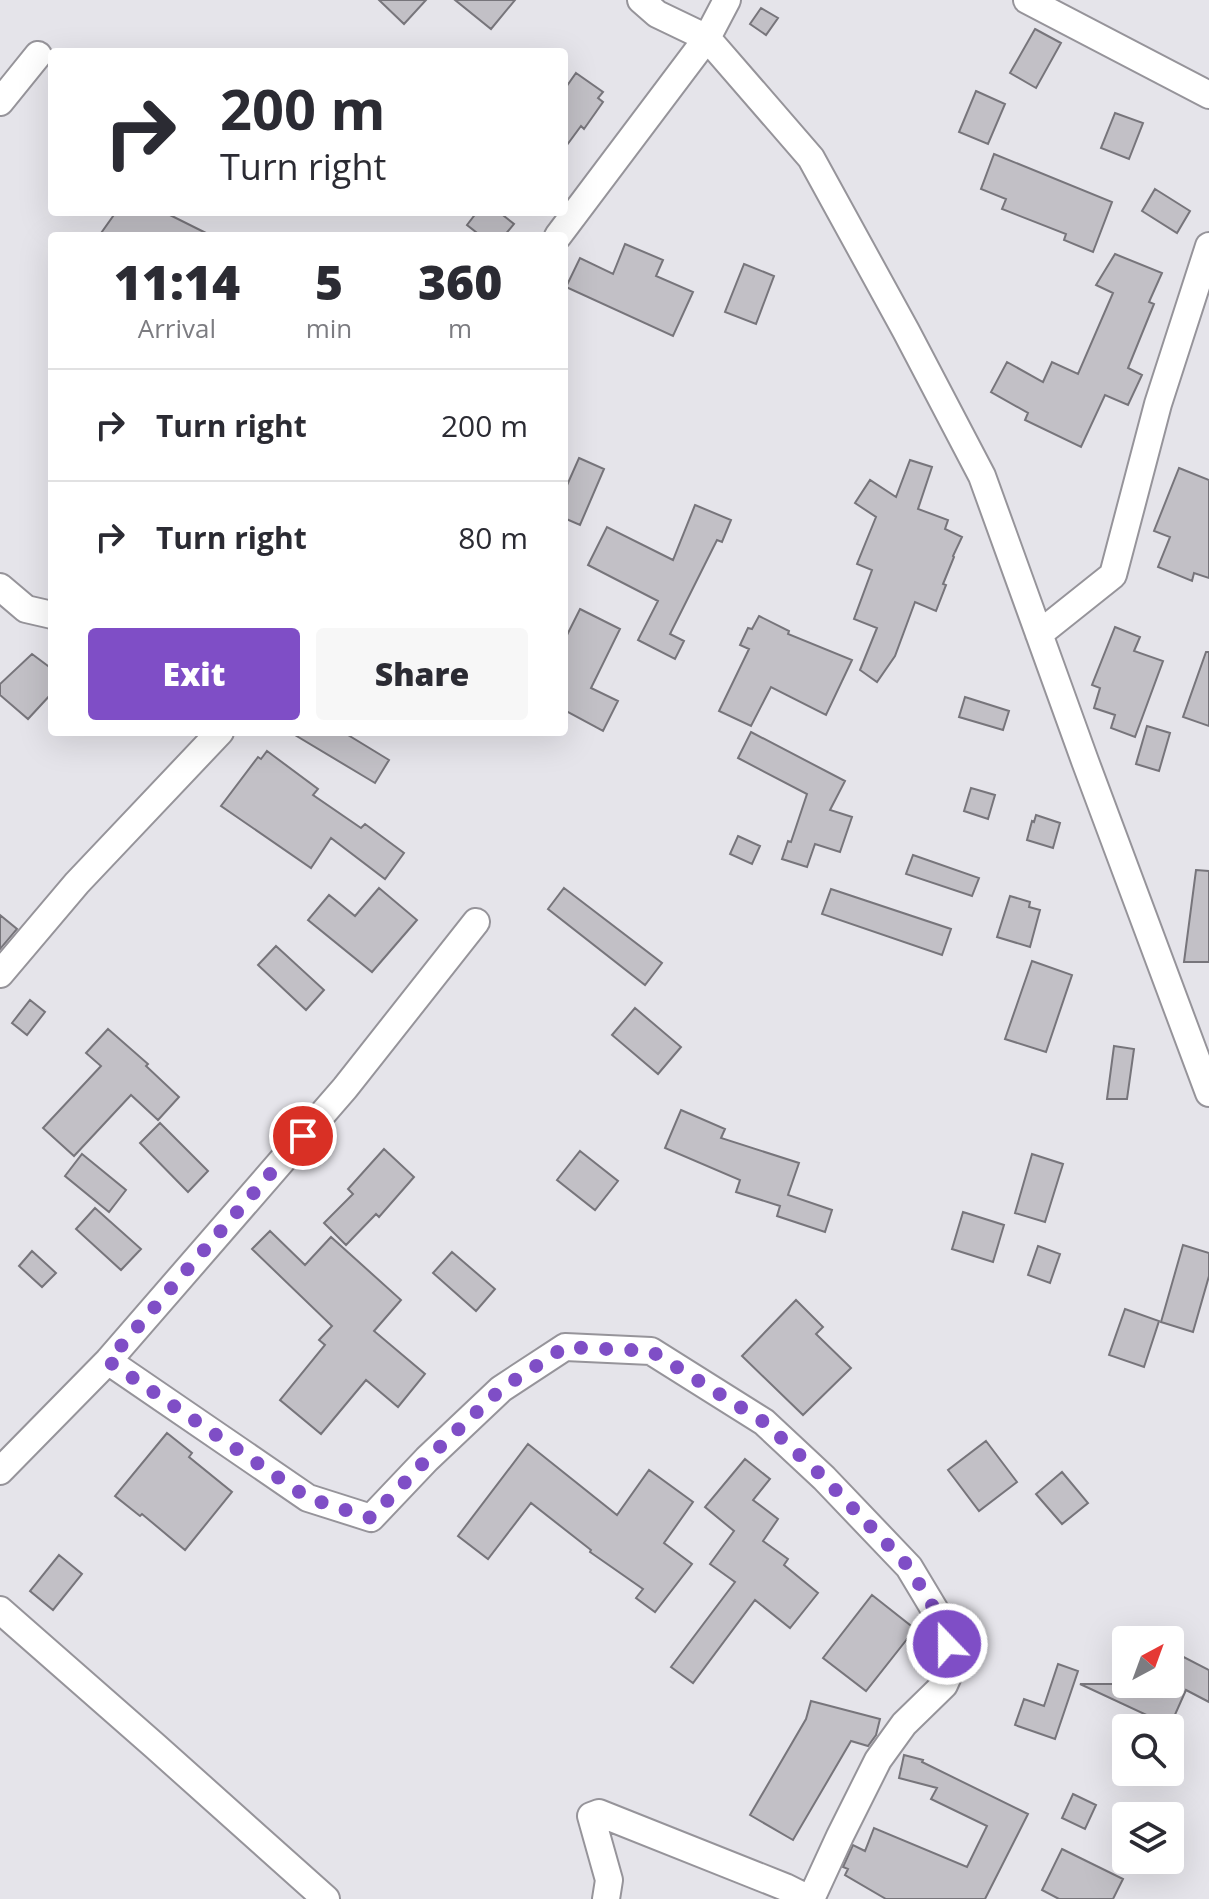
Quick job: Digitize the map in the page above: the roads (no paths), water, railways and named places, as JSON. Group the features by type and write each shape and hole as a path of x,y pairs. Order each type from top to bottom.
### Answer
{"street":[{"path":"641,0 657,14 707,38 811,158 982,476 1209,1093"},
{"path":"561,232 707,38 727,0"},
{"path":"1027,0 1209,95"},
{"path":"0,102 38,55"},
{"path":"1039,634 1113,575 1158,404 1209,246"},
{"path":"0,587 26,609 48,614"},
{"path":"0,974 77,883 216,736"},
{"path":"0,1471 108,1361 345,1088 476,922"},
{"path":"108,1361 308,1498 371,1518 427,1459 501,1389 565,1347 651,1351 764,1422 824,1478 909,1567 942,1622 953,1665 944,1685 904,1724 878,1760 810,1899 599,1813 591,1816 609,1880 606,1899"},
{"path":"0,1610 326,1899"}]}
